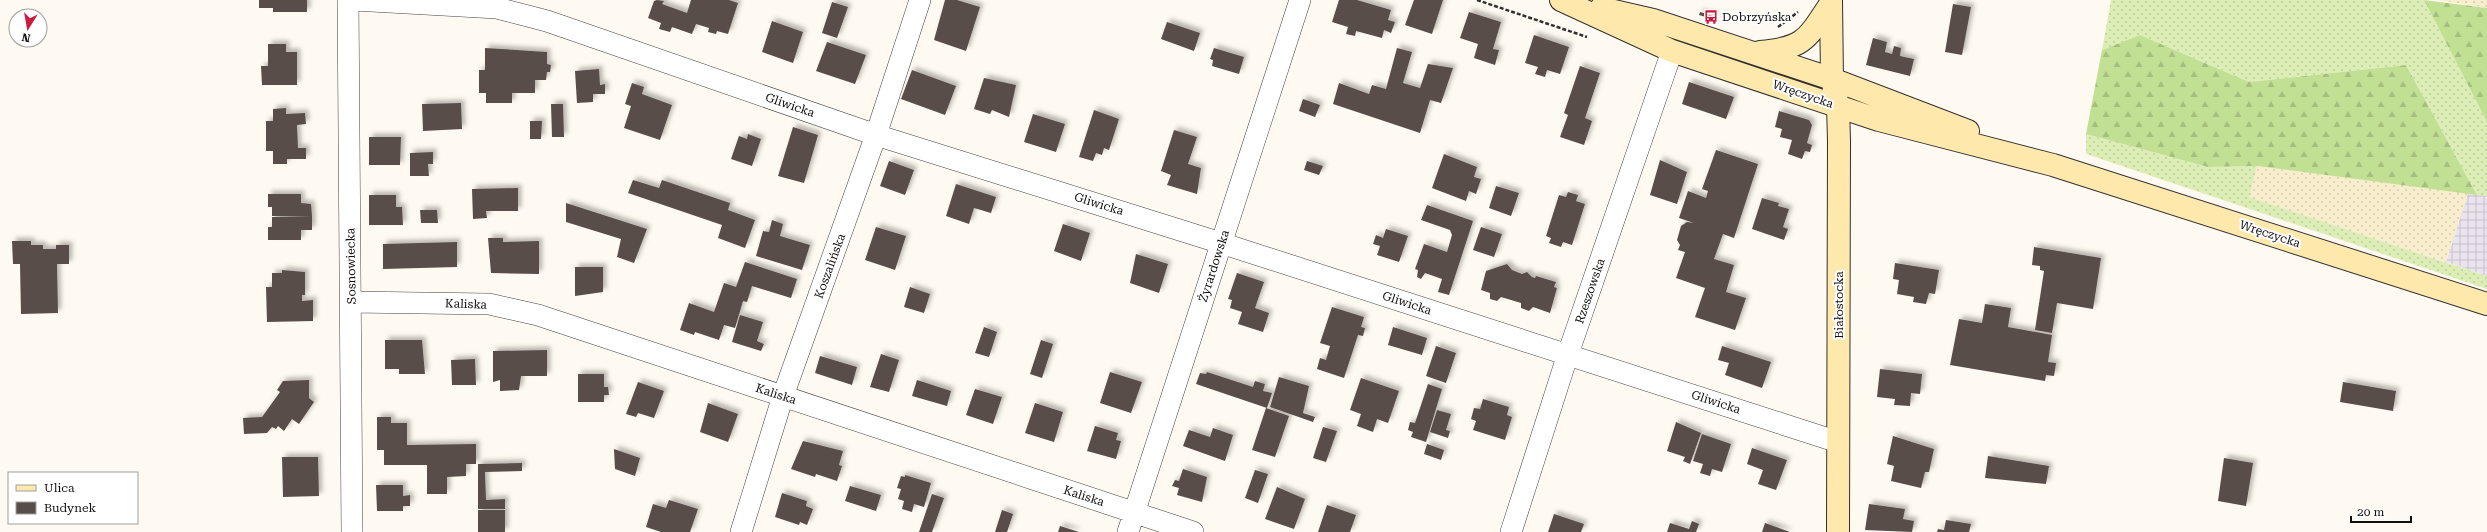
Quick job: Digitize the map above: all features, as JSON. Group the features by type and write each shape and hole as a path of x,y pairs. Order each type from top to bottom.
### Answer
{"main road":[{"name":"Wręczycka","path":"1562,0 1672,51 1879,120 2053,165 2487,304"},
{"name":"Wręczycka","path":"1562,0 1653,20 1832,79 1886,98 2053,165"},
{"path":"1754,53 1786,50 1798,45 1811,34 1831,2"},
{"path":"1803,94 1821,89 1832,79 1831,2"},
{"name":"Białostocka","path":"1832,79 1838,106 1838,532"}],"street":[{"name":"Sosnowiecka","path":"348,0 352,302 352,532"},
{"name":"Gliwicka","path":"354,0 497,8 547,21 876,135 1221,243 1838,442"},
{"name":"Koszalińska","path":"741,532 783,396 876,135 920,0"},
{"name":"Żyrardowska","path":"1131,523 1300,0"},
{"name":"Rzeszowska","path":"1511,532 1568,354 1672,51"},
{"name":"Kaliska","path":"352,302 496,306 538,315 783,396 1131,523 1193,532"}],"path":[{"path":"1477,0 1588,37"}],"shaded area":[{"path":"2437,0 2487,0 2487,8"},
{"path":"2257,166 2468,193 2446,262 2248,197"},
{"path":"2468,193 2487,196 2487,276 2446,262"}],"green space":[{"path":"2111,0 2424,0 2487,122 2487,196 2477,195 2406,65 2249,82 2140,35 2102,50"},
{"path":"2424,0 2487,8 2487,122"},
{"path":"1656,30 1746,56 1744,62 1658,37"},
{"path":"2140,35 2249,82 2406,65 2477,195 2257,166 2208,167 2086,134 2102,50"},
{"path":"2086,134 2208,167 2257,166 2249,197 2487,276 2487,289 2086,154"}],"building":[{"path":"259,0 307,0 307,12 273,12 273,8 259,8"},
{"path":"691,0 729,0 738,3 728,34 717,31 716,34 708,32 709,28 696,24 692,34 672,27 670,32 659,29 661,23 648,18 654,1 664,1 662,4 687,13"},
{"path":"945,0 957,0 980,7 966,51 934,40"},
{"path":"1339,0 1357,0 1391,10 1388,20 1395,22 1391,33 1384,30 1382,38 1356,31 1355,36 1346,34 1348,27 1332,22"},
{"path":"1414,0 1443,0 1432,34 1405,25"},
{"path":"832,2 848,7 837,38 822,33"},
{"path":"1953,4 1971,7 1962,55 1945,52"},
{"path":"1469,12 1501,22 1493,49 1499,50 1495,65 1474,58 1478,44 1460,38"},
{"path":"1700,12 1713,16 1713,19 1699,15"},
{"path":"772,21 803,32 793,63 762,52"},
{"path":"1167,22 1200,33 1194,51 1161,39"},
{"path":"1534,35 1569,47 1560,74 1547,70 1545,77 1535,74 1538,67 1525,63"},
{"path":"1873,38 1887,42 1885,52 1892,54 1894,46 1901,48 1900,56 1914,59 1910,76 1866,65"},
{"path":"827,42 866,55 855,84 816,71"},
{"path":"268,44 286,44 286,52 297,52 297,85 262,85 261,66 268,66"},
{"path":"485,48 547,52 547,64 551,65 550,72 547,72 546,80 535,80 535,93 512,93 512,103 486,103 486,93 479,93 479,70 485,70"},
{"path":"1214,48 1244,57 1239,74 1212,66 1213,60 1210,59"},
{"path":"1397,48 1412,52 1403,83 1420,88 1428,64 1453,68 1441,103 1430,100 1420,133 1333,104 1339,83 1369,94 1372,85 1386,89"},
{"path":"1580,66 1600,73 1585,118 1592,121 1584,145 1560,137 1568,115 1564,113"},
{"path":"599,69 600,85 605,84 605,94 593,94 593,102 577,103 575,71"},
{"path":"912,70 956,86 945,115 901,99"},
{"path":"984,78 1016,85 1009,117 992,110 990,114 974,109"},
{"path":"1689,82 1734,97 1726,119 1682,104"},
{"path":"632,83 644,87 642,94 672,105 660,140 624,128 631,106 625,104"},
{"path":"1303,99 1320,105 1315,117 1299,111"},
{"path":"461,103 462,129 423,131 422,104"},
{"path":"551,104 563,104 564,137 552,137"},
{"path":"286,108 286,114 305,113 306,124 297,125 298,148 306,148 306,159 287,159 287,164 273,164 273,151 266,151 266,121 273,121 273,109"},
{"path":"1094,110 1119,119 1109,150 1104,148 1102,155 1096,153 1093,161 1079,157"},
{"path":"1779,111 1809,120 1812,125 1807,143 1812,145 1810,152 1805,151 1802,159 1788,154 1792,140 1780,137 1782,129 1775,127"},
{"path":"1033,114 1065,124 1056,152 1024,142"},
{"path":"530,121 542,121 541,139 530,139"},
{"path":"793,127 818,135 804,183 778,176"},
{"path":"1174,130 1197,137 1188,164 1201,168 1197,194 1167,185 1171,175 1161,171"},
{"path":"748,134 761,139 752,166 731,159 739,136 747,139"},
{"path":"369,137 401,137 400,165 369,165"},
{"path":"1716,150 1758,164 1734,238 1723,234 1714,259 1734,265 1726,292 1746,298 1735,330 1695,317 1705,288 1676,278 1685,252 1678,250 1680,245 1677,240 1681,226 1687,222 1694,223 1679,218 1688,191 1706,198 1708,191 1702,189"},
{"path":"433,152 433,164 428,164 429,176 410,176 410,153"},
{"path":"1444,154 1477,167 1474,177 1481,179 1476,194 1469,191 1466,201 1432,188"},
{"path":"1660,160 1687,172 1677,204 1650,195"},
{"path":"889,161 914,170 905,195 880,186"},
{"path":"1307,161 1323,166 1319,175 1304,170"},
{"path":"633,180 659,188 662,180 730,203 728,210 755,220 745,248 718,238 722,225 628,193"},
{"path":"956,184 996,197 991,213 974,208 969,224 946,216"},
{"path":"1496,186 1519,193 1511,216 1489,208"},
{"path":"518,188 518,211 486,211 487,218 473,219 472,189"},
{"path":"1568,192 1578,195 1576,201 1585,204 1572,245 1563,242 1561,247 1549,243 1551,238 1546,236 1559,195 1566,197"},
{"path":"268,194 301,194 301,203 311,204 312,216 272,216 272,207 268,207"},
{"path":"369,195 396,195 396,207 402,207 403,225 369,225"},
{"path":"1762,198 1779,203 1778,206 1789,209 1783,227 1788,229 1784,240 1752,229"},
{"path":"566,203 647,229 634,263 617,257 621,239 566,222"},
{"path":"1427,205 1473,221 1449,295 1438,292 1442,279 1425,273 1421,279 1417,277 1418,270 1415,269 1424,244 1447,252 1452,235 1450,230 1421,220"},
{"path":"420,210 437,210 438,223 421,223"},
{"path":"312,216 312,230 301,230 301,240 268,240 268,227 272,227 272,217"},
{"path":"772,220 783,224 780,236 810,245 802,270 756,256 763,231 769,232"},
{"path":"1063,224 1090,233 1081,261 1054,251"},
{"path":"876,227 906,236 895,270 865,260"},
{"path":"1481,227 1502,234 1494,257 1473,250"},
{"path":"1386,229 1408,236 1399,262 1377,255 1380,246 1373,244 1376,235 1383,238"},
{"path":"488,238 503,238 503,242 539,241 539,274 491,273"},
{"path":"12,241 31,241 31,245 43,245 43,249 56,249 56,245 69,245 69,264 57,264 58,313 21,314 20,264 13,264"},
{"path":"457,242 457,267 383,269 383,244"},
{"path":"2034,247 2101,258 2093,309 2057,303 2052,333 2035,330 2044,271 2040,270 2040,266 2032,265"},
{"path":"1136,254 1168,264 1159,293 1130,283"},
{"path":"745,262 797,279 791,298 752,286 747,302 743,301 735,328 724,325 719,340 695,332 694,335 680,330 689,303 714,312 724,283 736,287"},
{"path":"1895,263 1939,270 1935,294 1929,293 1926,304 1913,302 1914,297 1897,294 1899,280 1893,279"},
{"path":"1507,264 1512,270 1522,274 1527,272 1532,277 1535,278 1536,276 1556,282 1554,287 1557,288 1550,313 1533,307 1529,311 1521,308 1521,303 1501,297 1497,301 1490,299 1490,293 1481,290 1486,271"},
{"path":"575,267 603,267 603,292 575,296"},
{"path":"282,270 305,272 305,295 302,295 302,301 313,300 313,321 267,322 266,287 272,287 272,273 282,273"},
{"path":"1237,273 1264,282 1255,308 1269,313 1263,332 1238,324 1242,312 1230,308 1232,300 1228,299"},
{"path":"910,287 930,294 924,313 904,307"},
{"path":"1985,304 2011,308 2008,327 2052,335 2048,362 2056,363 2054,376 2046,375 2045,381 1950,365 1959,319 1982,323"},
{"path":"1332,307 1364,317 1361,327 1365,328 1363,336 1358,335 1344,378 1317,369 1320,358 1326,360 1330,346 1320,343"},
{"path":"740,315 763,322 757,341 764,344 761,351 732,342"},
{"path":"984,327 997,332 989,357 975,353"},
{"path":"1393,327 1427,338 1422,355 1388,345"},
{"path":"385,340 422,340 425,374 399,374 399,369 385,369"},
{"path":"1041,340 1053,344 1042,378 1030,374"},
{"path":"1436,346 1456,353 1446,383 1426,376"},
{"path":"1722,346 1771,362 1762,388 1725,375 1729,363 1718,360"},
{"path":"547,350 547,376 521,376 519,390 500,391 500,380 493,382 493,351"},
{"path":"881,354 899,360 889,392 870,387"},
{"path":"820,356 857,367 852,385 815,373"},
{"path":"475,359 476,385 452,385 451,360"},
{"path":"1880,369 1922,374 1920,394 1911,393 1910,406 1894,405 1895,399 1877,397"},
{"path":"1110,372 1142,382 1131,413 1100,403"},
{"path":"1207,372 1253,387 1255,381 1265,384 1263,391 1272,393 1267,408 1196,384 1200,373 1206,374"},
{"path":"578,374 604,374 604,387 608,387 609,395 604,395 604,402 578,402"},
{"path":"1279,377 1309,386 1303,413 1315,417 1313,422 1270,407"},
{"path":"1361,378 1399,391 1388,423 1377,419 1373,432 1357,426 1361,414 1350,410"},
{"path":"309,380 309,398 314,402 299,424 292,419 284,431 278,426 276,429 272,427 267,433 244,434 243,418 262,417 280,392 277,390 283,381"},
{"path":"917,380 951,391 947,406 912,396"},
{"path":"638,382 664,391 654,418 638,413 636,417 626,414"},
{"path":"2343,382 2396,391 2393,411 2340,402"},
{"path":"1428,384 1442,389 1426,442 1411,437 1413,432 1408,430 1410,422 1415,423"},
{"path":"975,389 1002,397 993,424 966,415"},
{"path":"1483,399 1509,407 1507,415 1512,417 1505,440 1473,430 1476,421 1471,419 1474,408 1480,409"},
{"path":"708,403 738,414 728,442 700,432"},
{"path":"1035,403 1063,412 1054,442 1025,433"},
{"path":"1266,408 1289,416 1275,457 1252,450"},
{"path":"1437,410 1451,414 1446,430 1450,431 1448,438 1430,432"},
{"path":"377,417 391,417 391,423 407,423 407,445 476,444 476,464 466,464 466,476 447,477 447,494 427,494 427,465 384,465 384,450 377,450"},
{"path":"1676,422 1701,433 1690,464 1683,461 1685,457 1667,451"},
{"path":"1095,426 1118,433 1116,440 1121,441 1116,459 1087,451"},
{"path":"1323,427 1337,431 1326,462 1313,458"},
{"path":"1213,428 1233,435 1225,461 1183,446 1189,430 1210,437"},
{"path":"1702,434 1731,444 1722,472 1712,469 1710,476 1700,473 1703,464 1693,461"},
{"path":"1893,436 1934,449 1929,472 1925,472 1921,488 1891,481 1894,466 1887,464"},
{"path":"803,441 843,451 839,465 842,466 837,481 816,474 815,477 791,469"},
{"path":"1427,444 1444,450 1441,460 1424,454"},
{"path":"1752,448 1787,460 1776,490 1758,484 1763,470 1747,464"},
{"path":"614,449 640,458 635,476 615,469"},
{"path":"1988,456 2049,466 2046,484 1985,478"},
{"path":"282,457 318,457 319,496 283,497"},
{"path":"2224,458 2253,463 2246,506 2218,501"},
{"path":"522,463 522,471 485,472 486,500 505,499 505,509 478,509 478,464"},
{"path":"1183,469 1207,477 1202,502 1177,495 1179,488 1172,486 1175,480 1179,481"},
{"path":"1255,470 1268,474 1258,503 1245,498"},
{"path":"905,475 931,483 924,507 914,504 912,512 902,509 904,501 898,499 901,489 897,488 901,476 905,477"},
{"path":"376,485 403,485 403,496 410,495 410,506 403,506 403,511 377,511"},
{"path":"850,486 881,495 876,511 845,501"},
{"path":"1277,487 1305,499 1294,529 1265,519"},
{"path":"782,493 807,501 806,506 813,509 807,525 800,522 799,525 775,517"},
{"path":"932,494 944,498 932,532 919,532"},
{"path":"669,500 698,509 690,532 661,532 646,527 653,504 666,508"},
{"path":"1869,504 1905,509 1903,519 1914,521 1912,532 1865,530"},
{"path":"1327,505 1356,515 1350,532 1318,532"},
{"path":"478,510 505,510 505,532 478,532"},
{"path":"1002,510 1013,514 1007,532 995,532"},
{"path":"1554,514 1584,524 1581,532 1548,532"},
{"path":"1946,520 1971,524 1969,532 1937,532 1938,529 1944,530"},
{"path":"1692,521 1699,524 1696,532 1667,532 1670,523 1689,529"},
{"path":"1765,523 1790,532 1762,532"},
{"path":"1060,526 1079,532 1058,532"}],"place":[{"name":"Dobrzyńska","path":"1711,17"}]}
